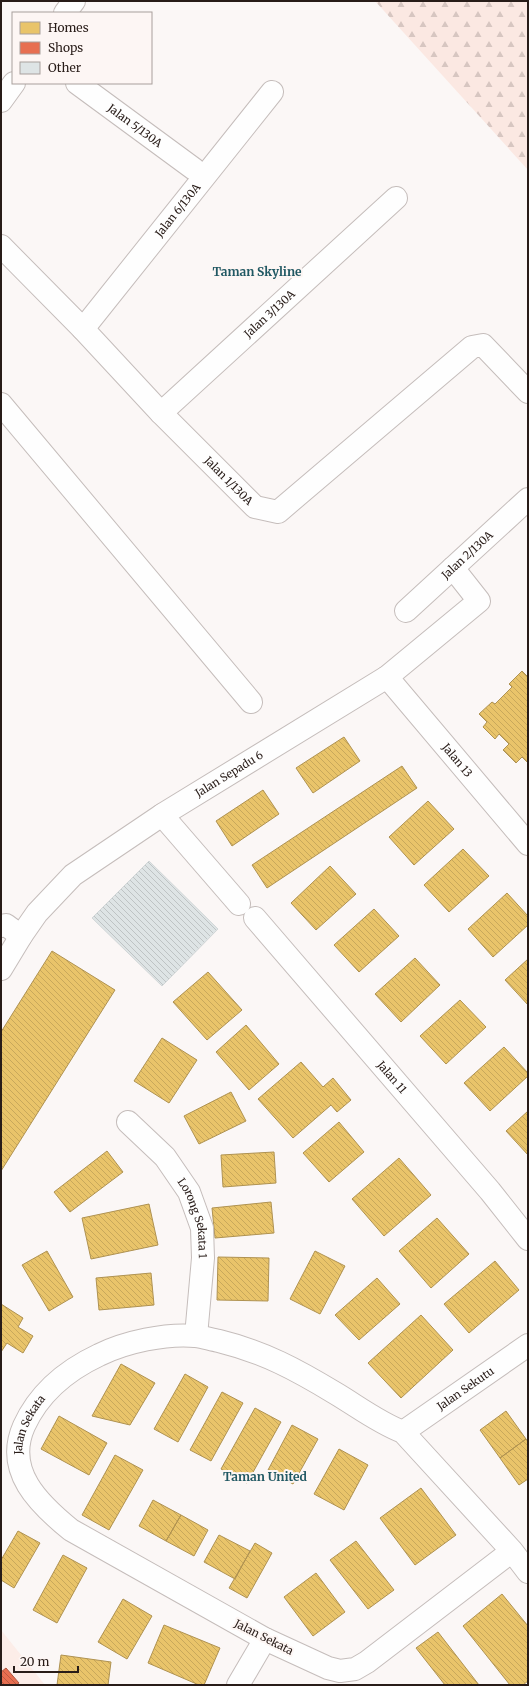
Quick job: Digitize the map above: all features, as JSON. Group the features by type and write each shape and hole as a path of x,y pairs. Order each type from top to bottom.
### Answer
{"street":[{"path":"66,12 74,1"},
{"path":"1,101 13,84"},
{"name":"Jalan 5/130A","path":"78,84 194,169"},
{"name":"Jalan 6/130A","path":"82,329 272,92"},
{"name":"Jalan 3/130A","path":"161,413 396,198"},
{"name":"Jalan 1/130A","path":"1,246 161,413 255,507 278,512 472,347 483,345 528,392"},
{"path":"1,404 251,702"},
{"name":"Jalan 2/130A","path":"406,611 528,499"},
{"name":"Jalan Sepadu 6","path":"1,970 21,936 37,913 73,875 162,814 387,677 479,602 453,568"},
{"name":"Jalan 13","path":"387,677 528,844"},
{"name":"Jalan 11","path":"162,814 485,1185 528,1239"},
{"path":"1,926 6,925 21,936"},
{"name":"Lorong Sekata 1","path":"128,1122 165,1157 189,1192 202,1228 203,1258 196,1336"},
{"name":"Jalan Sekata","path":"512,1551 367,1662 355,1669 340,1671 328,1668 265,1639 71,1530 48,1511 35,1496 24,1478 18,1461 19,1437 30,1413 47,1389 78,1366 109,1350 137,1342 168,1337 196,1336 233,1345 273,1358 403,1432 512,1551 528,1572"},
{"name":"Jalan Sekutu","path":"403,1432 528,1345"},
{"path":"238,1685 265,1639"}],"shaded area":[{"path":"1,1630 45,1685 1,1685"}],"green space":[{"path":"375,1 528,1 528,170"}],"building: Homes":[{"path":"522,671 528,677 528,763 522,757 516,763 503,750 509,744 499,734 495,739 483,727 487,722 479,714 492,702 495,704 512,687 509,684"},
{"path":"344,737 360,761 313,793 296,768"},
{"path":"402,766 417,788 267,888 252,865"},
{"path":"263,790 279,814 232,846 216,821"},
{"path":"428,801 454,829 414,865 389,837"},
{"path":"463,849 489,876 449,912 424,885"},
{"path":"330,866 356,894 316,930 291,903"},
{"path":"507,893 528,916 528,925 493,957 468,929"},
{"path":"374,909 399,936 359,972 334,945"},
{"path":"52,951 115,990 1,1171 1,1032"},
{"path":"415,958 440,985 401,1022 375,994"},
{"path":"528,959 528,1005 505,980"},
{"path":"208,972 242,1010 207,1040 173,1002"},
{"path":"460,1000 486,1027 446,1064 420,1036"},
{"path":"246,1025 279,1064 249,1090 216,1052"},
{"path":"162,1038 197,1060 169,1103 134,1081"},
{"path":"504,1047 528,1073 528,1076 490,1111 464,1083"},
{"path":"301,1062 323,1087 333,1078 351,1100 337,1112 331,1105 293,1138 258,1099"},
{"path":"231,1092 246,1121 199,1144 184,1116"},
{"path":"528,1111 528,1155 506,1131"},
{"path":"339,1122 364,1152 329,1182 303,1153"},
{"path":"107,1151 123,1172 70,1212 54,1192"},
{"path":"274,1152 276,1183 223,1187 221,1155"},
{"path":"399,1158 431,1195 384,1236 352,1199"},
{"path":"271,1202 274,1233 215,1238 212,1208"},
{"path":"149,1204 158,1245 91,1259 82,1218"},
{"path":"437,1218 469,1254 431,1288 399,1251"},
{"path":"47,1251 73,1297 49,1311 22,1265"},
{"path":"315,1251 345,1266 320,1314 290,1299"},
{"path":"218,1257 269,1258 268,1301 217,1300"},
{"path":"495,1261 519,1290 469,1333 444,1304"},
{"path":"151,1273 154,1305 99,1310 96,1278"},
{"path":"377,1278 400,1304 359,1340 335,1315"},
{"path":"1,1304 23,1318 18,1327 33,1336 23,1353 7,1343 1,1352"},
{"path":"421,1315 453,1350 401,1398 368,1363"},
{"path":"121,1364 155,1383 130,1425 92,1416"},
{"path":"185,1374 208,1387 178,1442 154,1429"},
{"path":"222,1392 243,1403 211,1461 190,1450"},
{"path":"255,1408 281,1422 247,1483 221,1469"},
{"path":"506,1411 526,1439 500,1458 480,1430"},
{"path":"59,1416 107,1443 89,1475 41,1449"},
{"path":"292,1425 318,1439 293,1484 268,1470"},
{"path":"526,1439 528,1442 528,1479 519,1485 500,1458"},
{"path":"339,1449 368,1465 344,1510 314,1494"},
{"path":"115,1455 143,1470 109,1530 82,1515"},
{"path":"421,1488 456,1535 415,1565 380,1518"},
{"path":"153,1500 181,1515 166,1541 139,1526"},
{"path":"181,1515 208,1530 194,1556 166,1541"},
{"path":"18,1531 40,1543 14,1588 1,1580 1,1560"},
{"path":"219,1535 250,1551 235,1579 204,1562"},
{"path":"356,1541 394,1590 368,1609 330,1560"},
{"path":"255,1543 272,1553 247,1598 229,1588"},
{"path":"63,1555 87,1568 57,1623 33,1610"},
{"path":"316,1573 345,1612 313,1636 284,1597"},
{"path":"502,1594 528,1626 528,1681 523,1685 510,1685 463,1626"},
{"path":"123,1599 152,1616 127,1659 98,1642"},
{"path":"164,1625 220,1648 204,1685 199,1685 148,1663"},
{"path":"438,1632 479,1685 445,1685 416,1648"},
{"path":"61,1655 111,1662 108,1685 57,1685"}],"building: Shops":[{"path":"6,1668 19,1683 16,1685 1,1685 1,1672"}],"building: Other":[{"path":"149,861 218,929 162,986 92,918"}],"district":[{"name":"Taman Skyline","path":"257,272"},
{"name":"Taman United","path":"265,1477"}]}
